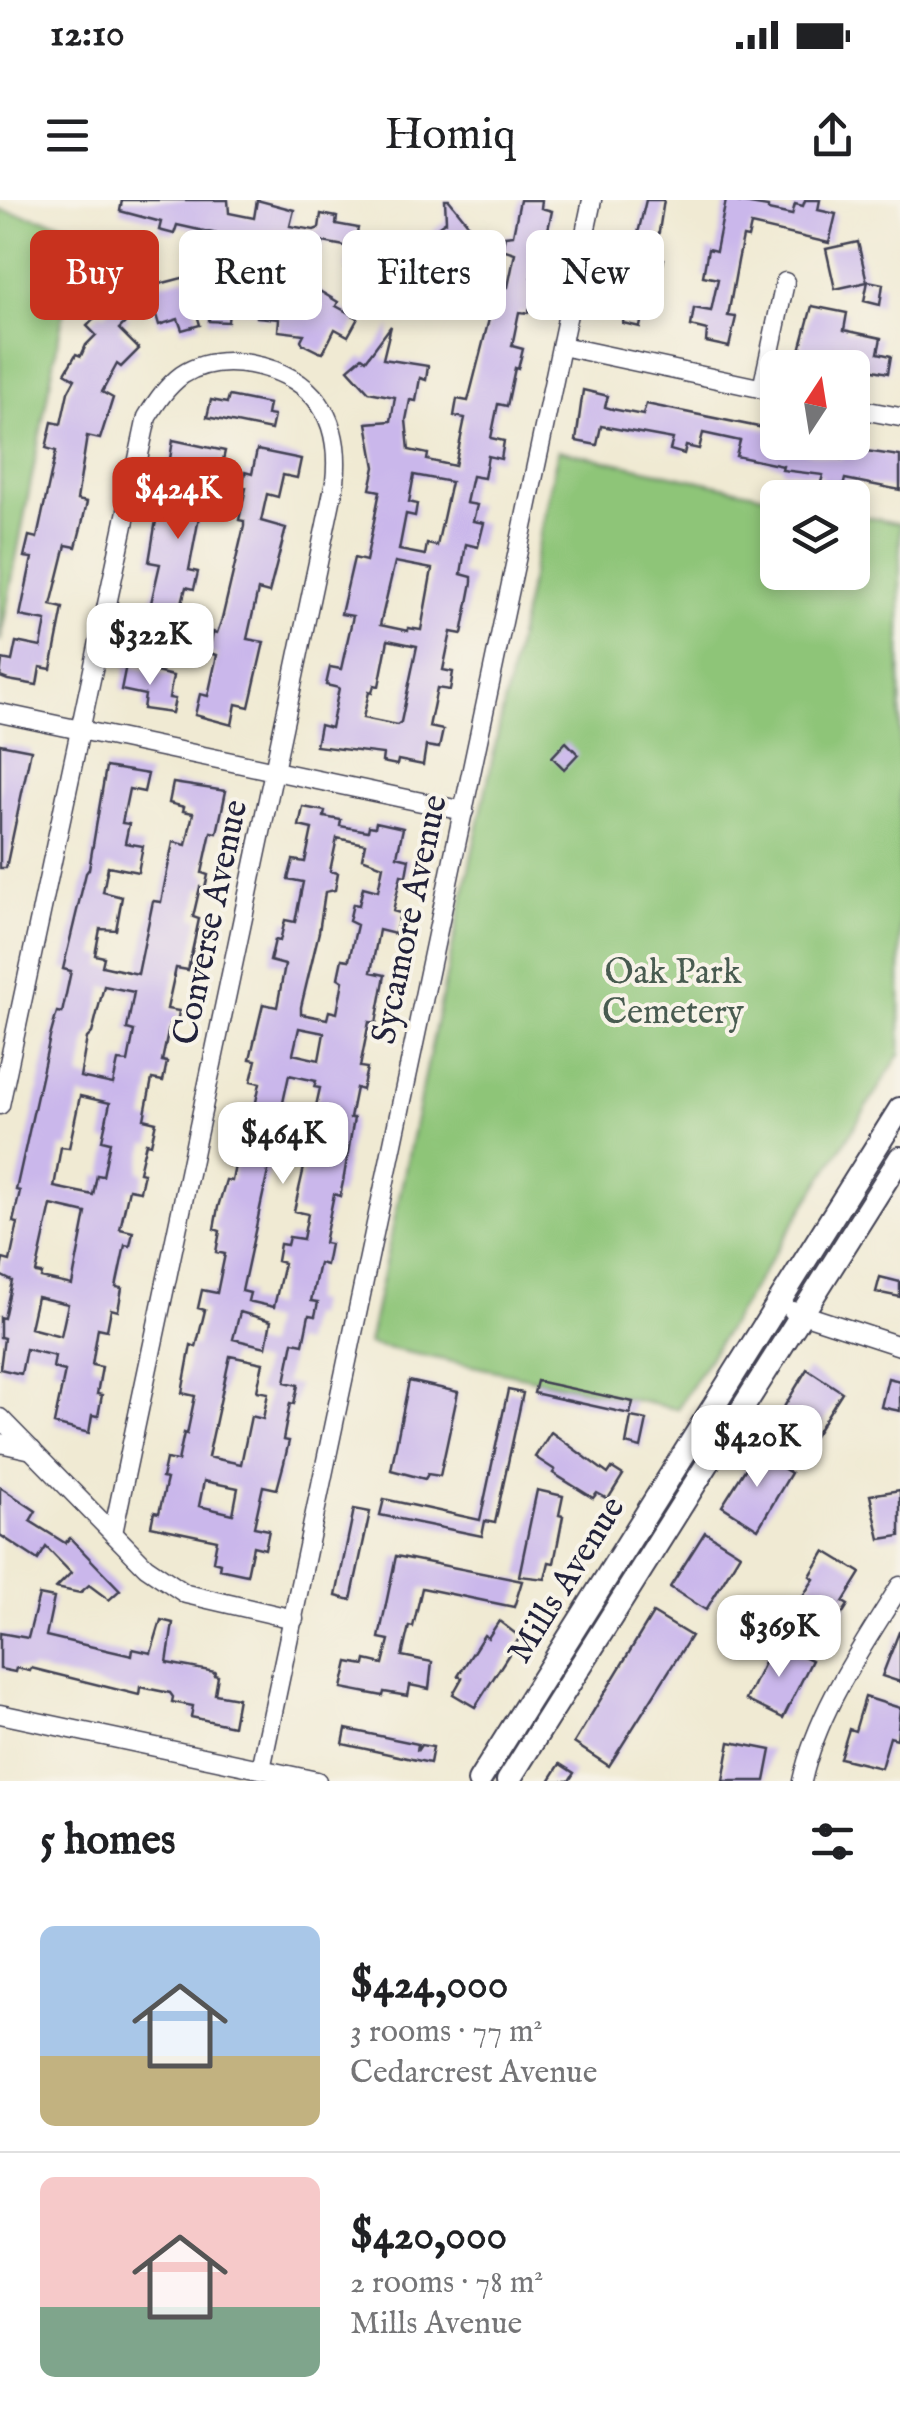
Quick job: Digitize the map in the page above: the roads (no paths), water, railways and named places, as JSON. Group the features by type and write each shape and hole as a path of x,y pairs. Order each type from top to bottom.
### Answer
{"main road":[{"name":"Mills Avenue","path":"479,1781 900,1108"},
{"name":"Mills Avenue","path":"508,1781 900,1158"}],"street":[{"name":"Sycamore Avenue","path":"261,1769 592,200"},
{"path":"776,350 786,282"},
{"path":"562,346 760,388"},
{"name":"Converse Avenue","path":"79,730 147,417 170,385 185,373 220,362 254,365 290,376 319,402 334,438 338,460 113,1533"},
{"path":"870,412 900,418"},
{"path":"0,713 464,811"},
{"path":"0,1105 79,730"},
{"path":"778,1306 900,1346"},
{"path":"0,1418 146,1567 186,1594 294,1619"},
{"path":"0,1444 32,1450"},
{"path":"802,1781 832,1699 900,1586"},
{"path":"0,1714 317,1781"}],"park label":[{"name":"Oak Park Cemetery","path":"673,991"}]}
